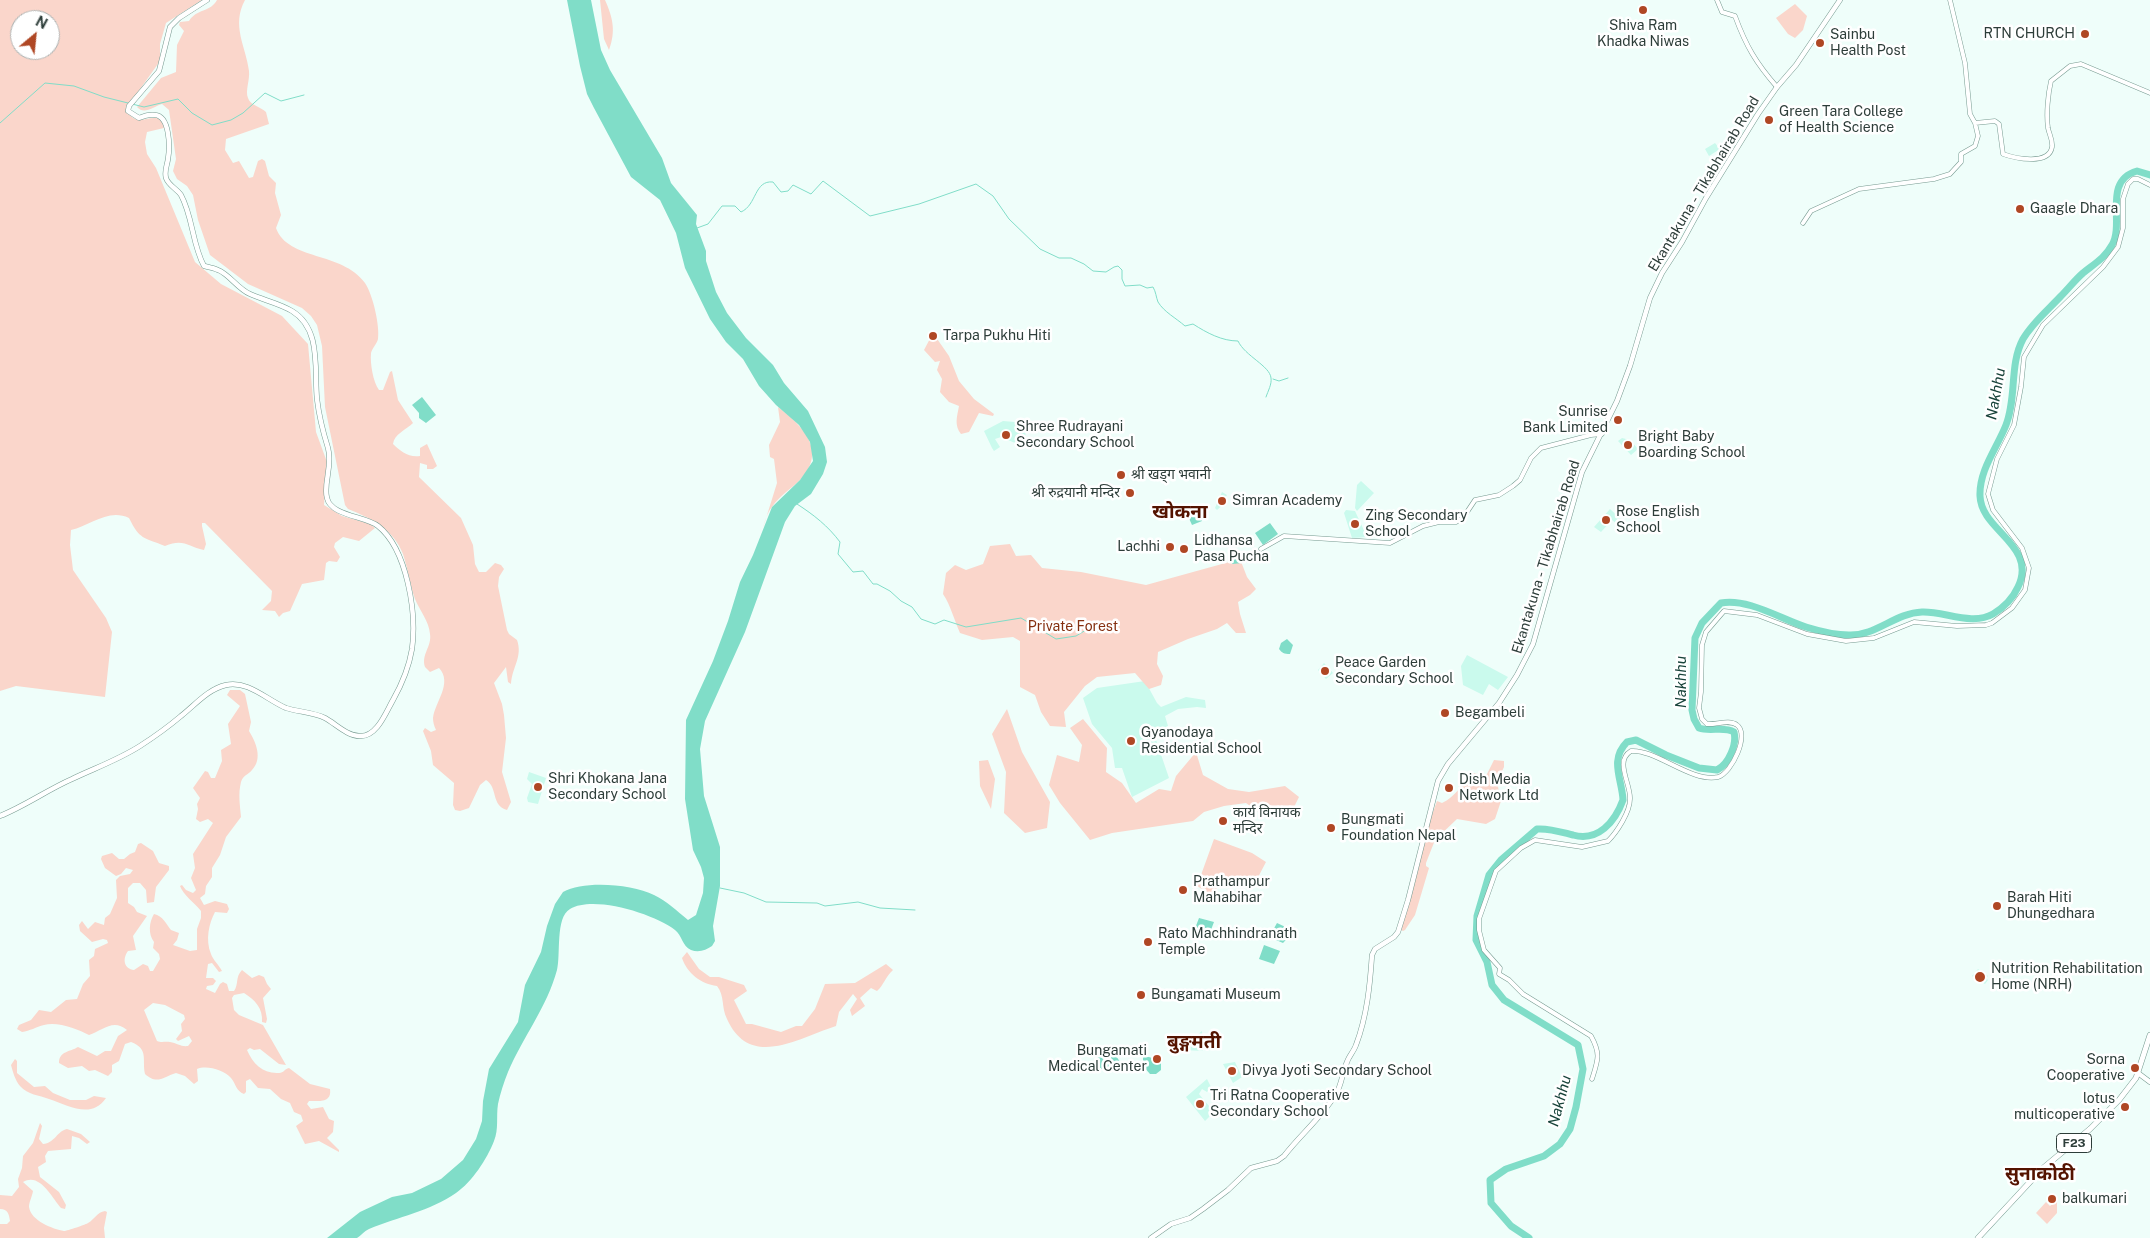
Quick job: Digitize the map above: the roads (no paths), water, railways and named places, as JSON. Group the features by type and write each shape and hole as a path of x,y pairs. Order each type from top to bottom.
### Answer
{"main road":[{"path":"0,816 74,777 89,773 125,755 173,722 206,695 224,686 241,685 289,709 322,717 358,736 368,735 380,723 400,687 411,651 413,632 410,601 404,567 398,550 376,524 364,518 347,515 331,506 326,498 331,460 319,415 314,341 305,324 294,312 248,294 220,270 204,266 197,254 184,202 180,194 167,181 165,172 169,149 166,123 161,116 154,114 139,118 128,111 131,104 159,71 170,27 206,0"},
{"name":"Ekantakuna - Tikabhairab Road","path":"1151,1238 1171,1224 1190,1218 1204,1209 1251,1168 1277,1161 1284,1156 1322,1116 1341,1085 1346,1062 1356,1046 1369,994 1372,955 1375,950 1398,932 1406,908 1438,780 1448,764 1499,703 1517,675 1533,644 1582,472 1602,434 1628,374 1647,307 1658,281 1734,153 1777,87 1796,65 1840,0"},
{"name":"F23","path":"1978,1238 2042,1169 2119,1100 2138,1074 2150,1035"},
{"path":"2138,1074 2150,1082"}],"street":[{"path":"1718,0 1722,12 1735,16 1743,40 1777,87"},
{"path":"1803,223 1811,211 1859,189 1934,179 1950,174 1961,162 1961,154 1974,148 1977,144 1978,136 1975,123 1970,114 1966,62 1950,0"},
{"path":"1975,123 1994,121 1999,124 2003,154 2015,158 2039,158 2048,154 2052,146 2048,128 2051,81 2070,66 2081,64 2150,93"},
{"path":"1592,1079 1599,1058 1597,1047 1591,1036 1523,994 1509,980 1499,974 1500,968 1490,957 1481,942 1479,919 1495,872 1535,840 1582,848 1604,843 1612,836 1630,800 1623,769 1629,752 1641,751 1675,767 1707,776 1717,777 1732,766 1741,743 1741,730 1738,725 1732,723 1711,724 1704,722 1699,708 1700,660 1703,638 1724,611 1757,615 1807,634 1846,642 1874,638 1914,622 1957,626 1986,624 2004,615 2016,603 2025,590 2029,568 2022,548 1993,510 1988,494 1997,459 2014,426 2024,357 2043,325 2103,267 2118,247 2123,228 2123,199 2128,184 2133,179 2138,179 2150,185"},
{"path":"1261,549 1284,536 1390,543 1424,526 1438,522 1456,522 1462,518 1475,500 1499,495 1520,480 1531,458 1541,448 1602,434"}],"waterway":[{"path":"0,123 45,83 74,86 128,103"},
{"path":"132,104 144,107 178,99 192,113 212,125 231,120 243,113 265,93 281,101 304,95"},
{"name":"Nakhhu","path":"1529,1238 1511,1226 1491,1203 1490,1180 1506,1169 1544,1156 1560,1144 1570,1129 1583,1069 1578,1045 1504,1000 1492,985 1487,962 1476,940 1477,916 1489,875 1501,860 1537,829 1590,836 1598,833 1610,823 1623,800 1618,763 1619,756 1627,742 1636,740 1666,755 1699,768 1717,770 1725,763 1733,748 1734,732 1726,729 1699,728 1692,710 1695,638 1702,623 1721,603 1731,602 1753,606 1811,628 1833,634 1849,635 1868,632 1912,613 1931,612 1976,619 1997,612 2007,602 2018,587 2022,572 2021,560 2015,549 1989,519 1983,508 1980,486 1985,468 2006,425 2019,349 2023,339 2036,322 2080,276 2109,250 2115,236 2117,193 2120,184 2126,176 2137,171 2150,175"},
{"path":"697,228 708,224 722,206 735,206 741,212 746,209 762,185 767,182 773,182 781,192 788,191 793,185 811,194 823,181 870,216 919,204 976,184 993,196 1009,219 1040,249 1059,258 1071,258 1093,271 1106,272 1118,266 1122,270 1122,279 1125,286 1140,285 1147,288 1153,287 1161,306 1185,326 1193,324 1215,336 1226,340 1238,341 1270,374 1271,383 1266,397"},
{"path":"1273,379 1279,381 1288,378"},
{"path":"797,504 831,531 840,542 838,554 853,572 863,571 873,584 877,584 890,591 901,601 912,607 921,619 935,624 944,620 966,627 1021,618 1056,639 1076,636 1091,627 1113,623"},
{"path":"720,888 744,893 766,902 817,903 825,906 858,902 880,908 915,910"}],"place":[{"name":"Shiva Ram Khadka Niwas","path":"1643,10"},
{"name":"RTN CHURCH","path":"2085,34"},
{"name":"Sainbu Health Post","path":"1820,43"},
{"name":"Green Tara College of Health Science","path":"1769,120"},
{"name":"Gaagle Dhara","path":"2020,209"},
{"name":"Tarpa Pukhu Hiti","path":"933,336"},
{"name":"Sunrise Bank Limited","path":"1618,420"},
{"name":"Shree Rudrayani Secondary School","path":"1006,435"},
{"name":"Bright Baby Boarding School","path":"1628,445"},
{"name":"श्री खड्ग भवानी","path":"1121,475"},
{"name":"श्री रुद्रयानी मन्दिर","path":"1130,493"},
{"name":"Simran Academy","path":"1222,501"},
{"name":"Rose English School","path":"1606,520"},
{"name":"Zing Secondary School","path":"1355,524"},
{"name":"Lachhi","path":"1170,547"},
{"name":"Lidhansa Pasa Pucha","path":"1184,549"},
{"name":"Peace Garden Secondary School","path":"1325,671"},
{"name":"Begambeli","path":"1445,713"},
{"name":"Gyanodaya Residential School","path":"1131,741"},
{"name":"Shri Khokana Jana Secondary School","path":"538,787"},
{"name":"Dish Media Network Ltd","path":"1449,788"},
{"name":"कार्य विनायक मन्दिर","path":"1223,821"},
{"name":"Bungmati Foundation Nepal","path":"1331,828"},
{"name":"Prathampur Mahabihar","path":"1183,890"},
{"name":"Barah Hiti Dhungedhara","path":"1997,906"},
{"name":"Rato Machhindranath Temple","path":"1148,942"},
{"name":"Nutrition Rehabilitation Home (NRH)","path":"1980,977"},
{"name":"Bungamati Museum","path":"1141,995"},
{"name":"Bungamati Medical Center","path":"1157,1059"},
{"name":"Sorna Cooperative","path":"2135,1068"},
{"name":"Divya Jyoti Secondary School","path":"1232,1071"},
{"name":"Tri Ratna Cooperative Secondary School","path":"1200,1104"},
{"name":"lotus multicoperative","path":"2125,1107"},
{"name":"balkumari","path":"2052,1199"}],"district":[{"name":"खोकना","path":"1180,512"},
{"name":"बुङ्गमती","path":"1194,1042"},
{"name":"सुनाकोठी","path":"2040,1174"}],"park label":[{"name":"Private Forest","path":"1073,627"}]}
